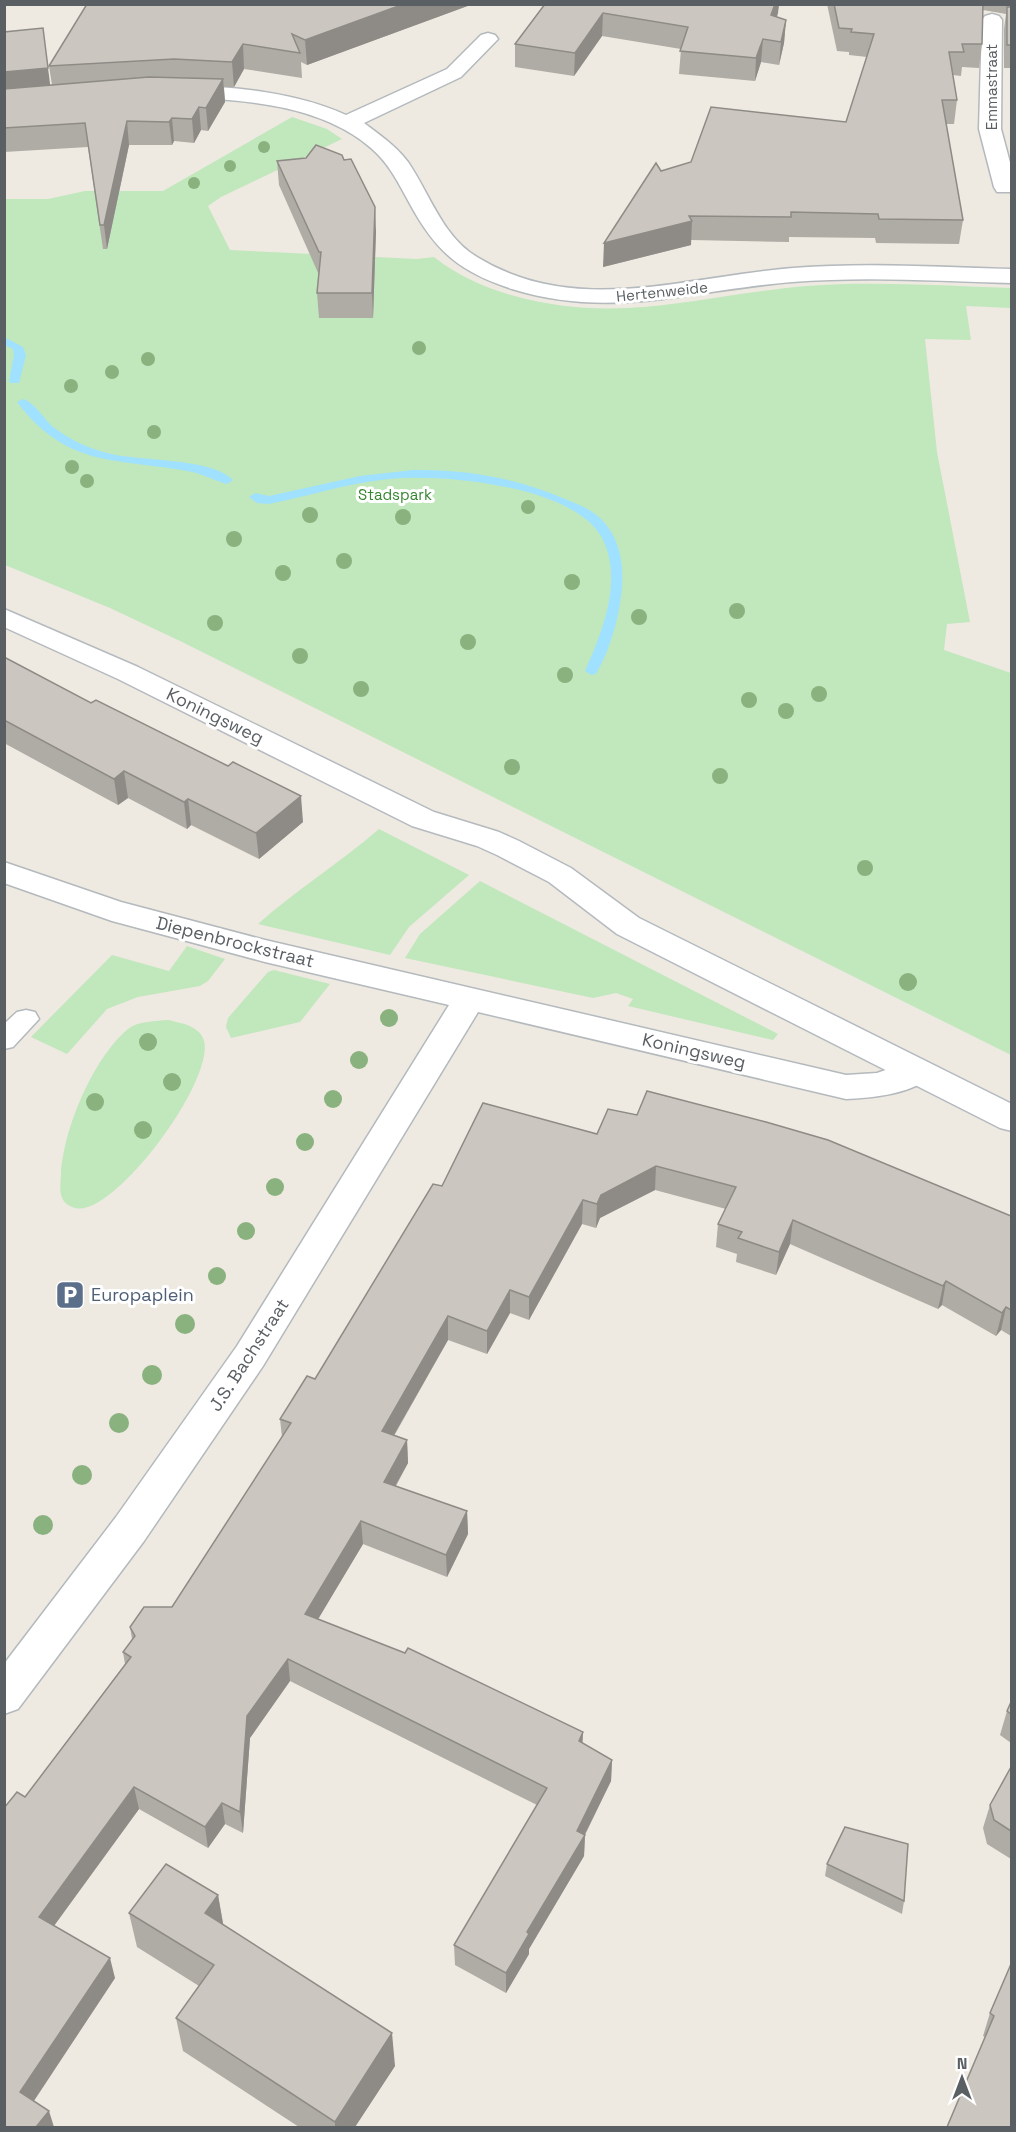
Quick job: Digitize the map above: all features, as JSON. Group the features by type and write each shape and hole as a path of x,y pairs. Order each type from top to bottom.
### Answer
{"street":[{"name":"Emmastraat","path":"992,20 990,129 1005,188"},
{"path":"347,123 454,73 488,39"},
{"name":"Hertenweide","path":"157,92 211,92 262,97 292,104 347,123 384,148 398,164 441,237 454,251 474,265 492,273 523,285 555,293 616,298 660,295 790,275 838,273 1011,276"},
{"name":"Koningsweg","path":"4,617 128,673 423,819 488,839 513,850 560,875 628,926 1011,1119"},
{"name":"Diepenbrockstraat","path":"4,872 128,915 265,951 470,998"},
{"name":"Koningsweg","path":"470,998 846,1087 880,1085 917,1071"},
{"name":"J.S. Bachstraat","path":"4,1696 142,1512 250,1356 470,998"}],"lane":[{"path":"4,1040 26,1019"}],"green space":[{"name":"Stadspark","path":"292,117 327,129 342,139 221,197 208,206 230,250 417,259 434,257 461,275 501,292 550,304 588,308 660,306 807,286 909,284 1011,288 1011,308 966,306 971,340 925,339 937,452 970,622 947,624 944,650 1011,673 1011,1055 178,640 110,608 5,565 4,199 48,199 85,191 163,191"},
{"path":"379,829 469,875 409,927 390,955 258,924 288,899"},
{"path":"480,881 778,1034 773,1040 628,1006 633,999 616,993 593,998 405,958 420,934"},
{"path":"187,946 225,959 208,981 200,986 138,997 107,1009 67,1054 31,1037 112,955 169,971"},
{"path":"274,970 330,984 300,1022 231,1038 226,1027 228,1018 268,972"},
{"path":"168,1020 192,1027 203,1038 204,1056 196,1081 160,1141 137,1169 114,1191 92,1205 75,1208 69,1206 61,1195 63,1157 74,1117 92,1076 115,1042 132,1026"}],"building":[{"path":"87,4 404,4 305,40 292,34 300,53 243,44 232,62 174,59 49,66"},
{"path":"545,4 775,4 771,15 786,20 781,42 763,39 756,58 680,51 688,27 603,13 575,53 515,44"},
{"path":"834,4 983,4 982,44 962,44 964,52 949,52 957,100 942,100 963,220 879,219 878,214 791,212 791,217 689,216 692,221 604,243 656,163 661,171 691,162 711,107 846,122 874,34 851,32 852,29 839,28"},
{"path":"1007,7 1011,7 1011,45 1007,45"},
{"path":"43,28 48,68 4,72 4,32"},
{"path":"149,77 223,79 206,108 199,107 192,119 172,118 169,122 127,121 104,225 100,225 85,123 4,128 4,89"},
{"path":"316,145 342,155 344,160 351,159 375,207 372,293 317,293 321,252 319,252 277,161 306,158"},
{"path":"4,657 91,703 96,700 228,766 233,762 301,796 256,833 188,799 184,802 124,771 114,779 4,720"},
{"path":"647,1091 828,1140 1011,1216 1011,1310 1006,1307 1002,1313 946,1281 943,1286 793,1220 779,1252 738,1238 742,1232 718,1224 736,1187 656,1166 601,1195 597,1204 583,1200 529,1297 510,1290 487,1331 448,1316 382,1431 407,1440 384,1482 467,1511 446,1555 361,1521 305,1614 405,1653 408,1648 583,1732 579,1741 612,1760 577,1831 585,1835 527,1932 529,1934 506,1973 454,1945 547,1788 288,1659 247,1716 240,1812 222,1803 205,1827 134,1787 39,1917 110,1958 20,2092 49,2111 36,2127 4,2127 4,1808 17,1792 25,1797 131,1657 123,1652 135,1636 130,1627 144,1607 172,1607 291,1423 280,1419 307,1376 315,1379 433,1184 442,1186 483,1103 597,1134 608,1109 637,1115"},
{"path":"1011,1702 1011,1714 1007,1711"},
{"path":"1011,1767 1011,1831 994,1820 990,1805"},
{"path":"845,1827 908,1844 904,1901 827,1864"},
{"path":"166,1864 218,1895 205,1913 392,2033 335,2122 176,2018 214,1965 129,1913"},
{"path":"1011,1964 1011,2127 947,2127 994,2016 990,2013"}],"waterway":[{"path":"4,340 18,347 20,355 15,381"},
{"path":"23,402 48,429 77,447 109,458 188,467 227,480"},
{"path":"255,497 269,500 375,477 436,473 504,482 526,488 581,510 599,524 609,540 615,558 617,577 611,617 591,671"}],"place":[{"name":"Europaplein","path":"70,1295"}]}
